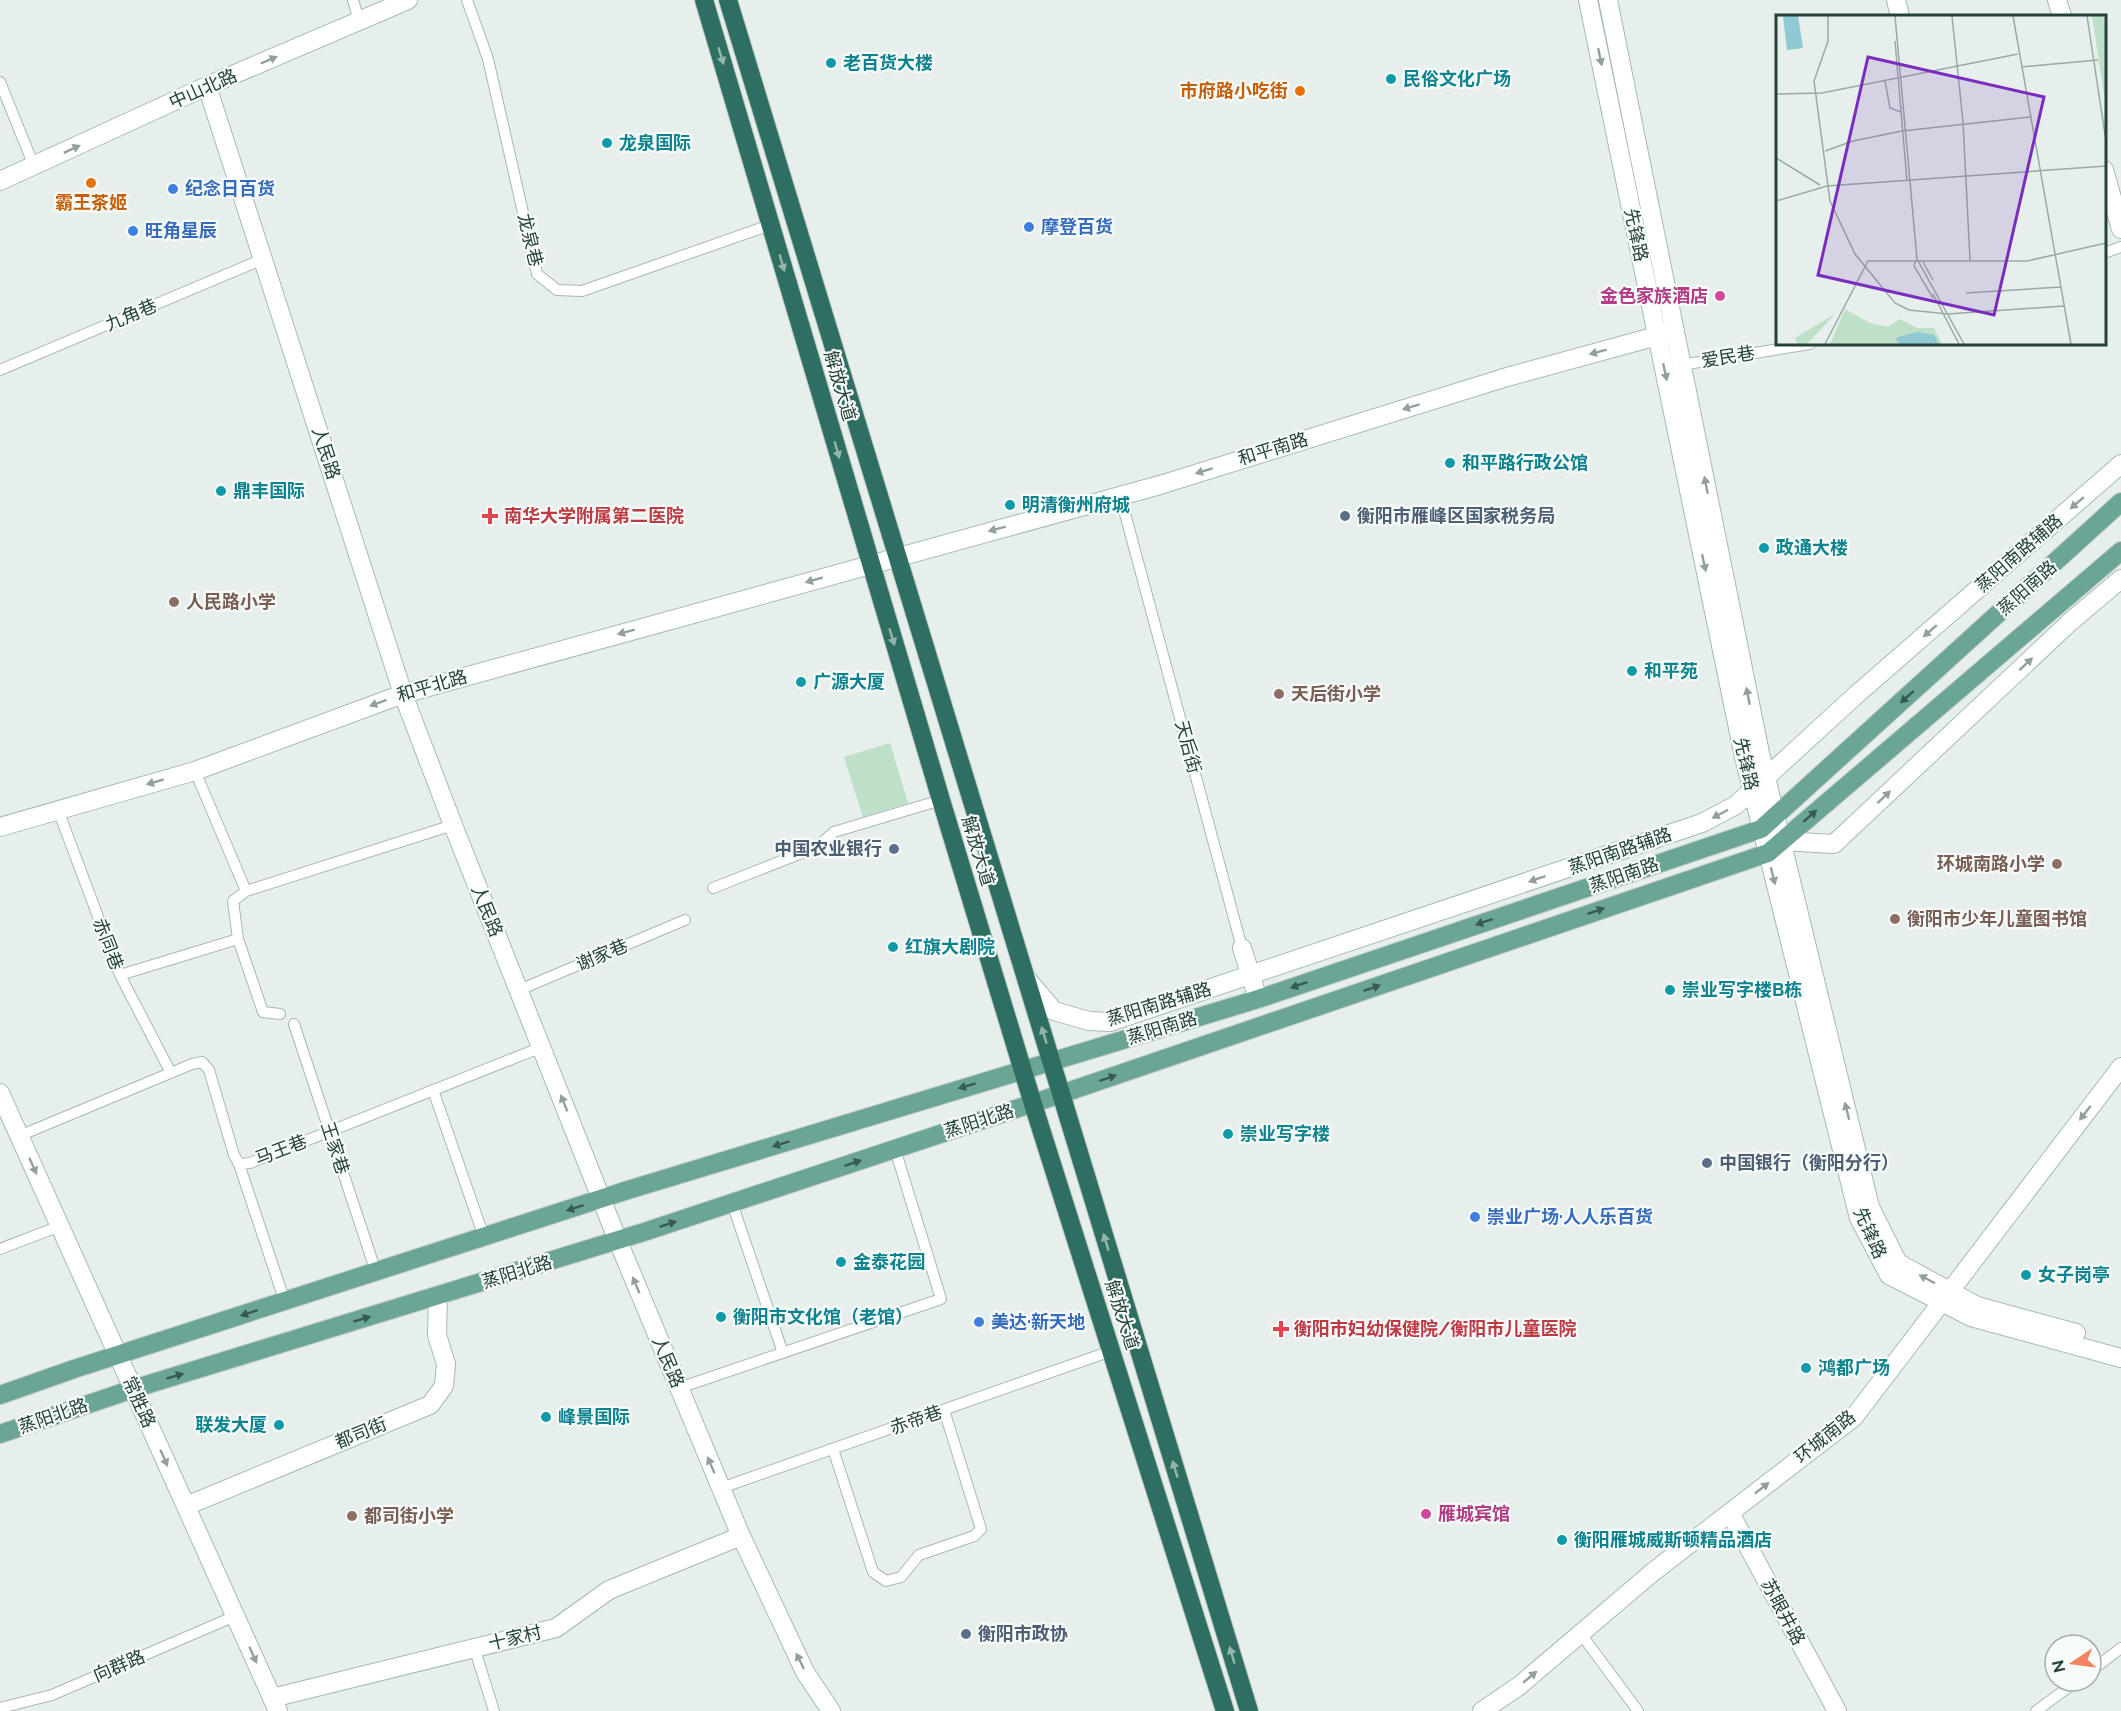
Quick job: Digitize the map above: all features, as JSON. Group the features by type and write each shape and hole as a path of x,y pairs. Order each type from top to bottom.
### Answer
{"highway":[{"name":"解放大道","path":"704,0 940,800 1033,1104 1225,1711"},
{"name":"解放大道","path":"728,0 1249,1711"}],"main road":[{"name":"蒸阳南路","path":"1023,1069 1258,999 1761,828 2121,502"},
{"name":"蒸阳南路","path":"1033,1104 1774,847 2121,551"},
{"name":"蒸阳北路","path":"0,1395 602,1199 1023,1069"},
{"name":"蒸阳北路","path":"0,1434 133,1389 618,1241 1033,1104"}],"street":[{"name":"中山北路","path":"0,181 207,86 408,0"},
{"name":"先锋路","path":"1588,0 1666,333 1681,365 1766,778 1776,816 1774,847 1859,1218 1889,1275 1977,1306 2121,1345"},
{"name":"先锋路","path":"1608,0 1666,333 1752,791 1761,828 1774,847"},
{"path":"1896,0 1900,15"},
{"path":"2057,0 2062,15"},
{"name":"人民路","path":"207,86 403,694 453,825 618,1241 720,1488 805,1672 831,1711"},
{"path":"2106,173 2115,188 2121,229"},
{"name":"和平南路","path":"870,564 1160,485 1507,377 1666,333"},
{"name":"蒸阳南路辅路","path":"1026,978 1054,1011 1089,1021 1110,1022 1702,823 1736,805 1856,695 2121,464"},
{"name":"和平北路","path":"0,827 195,771 403,694 870,564"},
{"path":"1774,847 1834,844 2070,622 2121,579"},
{"name":"天后街","path":"1242,948 1258,999"},
{"name":"环城南路","path":"1482,1711 1519,1686 1653,1572 1854,1417 2121,1067"},
{"name":"常胜路","path":"0,1093 275,1705"},
{"name":"都司街","path":"186,1506 430,1405 444,1386 446,1364 437,1335 438,1296"},
{"name":"先锋路","path":"1945,1296 1971,1317 2121,1358"},
{"name":"苏眼井路","path":"1730,1513 1837,1711"},
{"name":"十家村","path":"275,1705 474,1647 556,1628 609,1590 741,1536"}],"lane":[{"path":"353,0 359,21"},
{"name":"龙泉巷","path":"467,0 488,59 537,274 556,290 582,291 770,225"},
{"path":"0,82 34,166"},
{"path":"2106,252 2121,247"},
{"name":"九角巷","path":"0,370 263,259"},
{"name":"爱民巷","path":"1681,365 1804,345"},
{"name":"天后街","path":"1120,495 1242,948"},
{"path":"195,771 246,891"},
{"path":"713,888 817,847 834,832 940,800"},
{"name":"赤同巷","path":"58,810 120,975 171,1073"},
{"path":"280,1014 263,1012 238,939 233,902 246,891 453,825"},
{"name":"谢家巷","path":"519,990 686,920"},
{"path":"120,975 238,939"},
{"name":"王家巷","path":"294,1024 376,1272"},
{"name":"马王巷","path":"19,1136 202,1062 209,1070 234,1155 239,1164 250,1163 542,1047"},
{"path":"434,1090 484,1237"},
{"path":"679,1388 941,1299 895,1149"},
{"path":"239,1164 285,1302"},
{"path":"732,1203 783,1353"},
{"path":"0,1249 60,1226"},
{"name":"赤帝巷","path":"720,1488 1111,1351"},
{"path":"833,1449 873,1572 885,1581 901,1577 919,1556 974,1536 981,1529 944,1410"},
{"name":"向群路","path":"0,1708 52,1695 235,1616"},
{"path":"1581,1634 1638,1711"},
{"path":"474,1647 494,1711"},
{"path":"2103,1662 2121,1648"},
{"path":"2036,1711 2061,1693"}],"green space":[{"path":"890,743 908,803 863,817 844,757"}],"place":[{"name":"老百货大楼","path":"831,63"},
{"name":"民俗文化广场","path":"1391,79"},
{"name":"市府路小吃街","path":"1300,91"},
{"name":"龙泉国际","path":"607,143"},
{"name":"霸王茶姬","path":"91,183"},
{"name":"纪念日百货","path":"173,189"},
{"name":"摩登百货","path":"1029,227"},
{"name":"旺角星辰","path":"133,231"},
{"name":"金色家族酒店","path":"1720,296"},
{"name":"和平路行政公馆","path":"1450,463"},
{"name":"鼎丰国际","path":"221,491"},
{"name":"明清衡州府城","path":"1010,505"},
{"name":"南华大学附属第二医院","path":"490,516"},
{"name":"衡阳市雁峰区国家税务局","path":"1345,516"},
{"name":"政通大楼","path":"1764,548"},
{"name":"人民路小学","path":"174,602"},
{"name":"和平苑","path":"1632,671"},
{"name":"广源大厦","path":"801,682"},
{"name":"天后街小学","path":"1279,694"},
{"name":"中国农业银行","path":"894,849"},
{"name":"环城南路小学","path":"2057,864"},
{"name":"衡阳市少年儿童图书馆","path":"1895,919"},
{"name":"红旗大剧院","path":"893,947"},
{"name":"崇业写字楼B栋","path":"1670,990"},
{"name":"崇业写字楼","path":"1228,1134"},
{"name":"中国银行（衡阳分行）","path":"1707,1163"},
{"name":"崇业广场·人人乐百货","path":"1475,1217"},
{"name":"金泰花园","path":"841,1262"},
{"name":"女子岗亭","path":"2026,1275"},
{"name":"衡阳市文化馆（老馆）","path":"721,1317"},
{"name":"美达·新天地","path":"979,1322"},
{"name":"衡阳市妇幼保健院/衡阳市儿童医院","path":"1281,1329"},
{"name":"鸿都广场","path":"1806,1368"},
{"name":"峰景国际","path":"546,1417"},
{"name":"联发大厦","path":"279,1425"},
{"name":"雁城宾馆","path":"1426,1514"},
{"name":"都司街小学","path":"352,1516"},
{"name":"衡阳雁城威斯顿精品酒店","path":"1562,1540"},
{"name":"衡阳市政协","path":"966,1634"}]}
